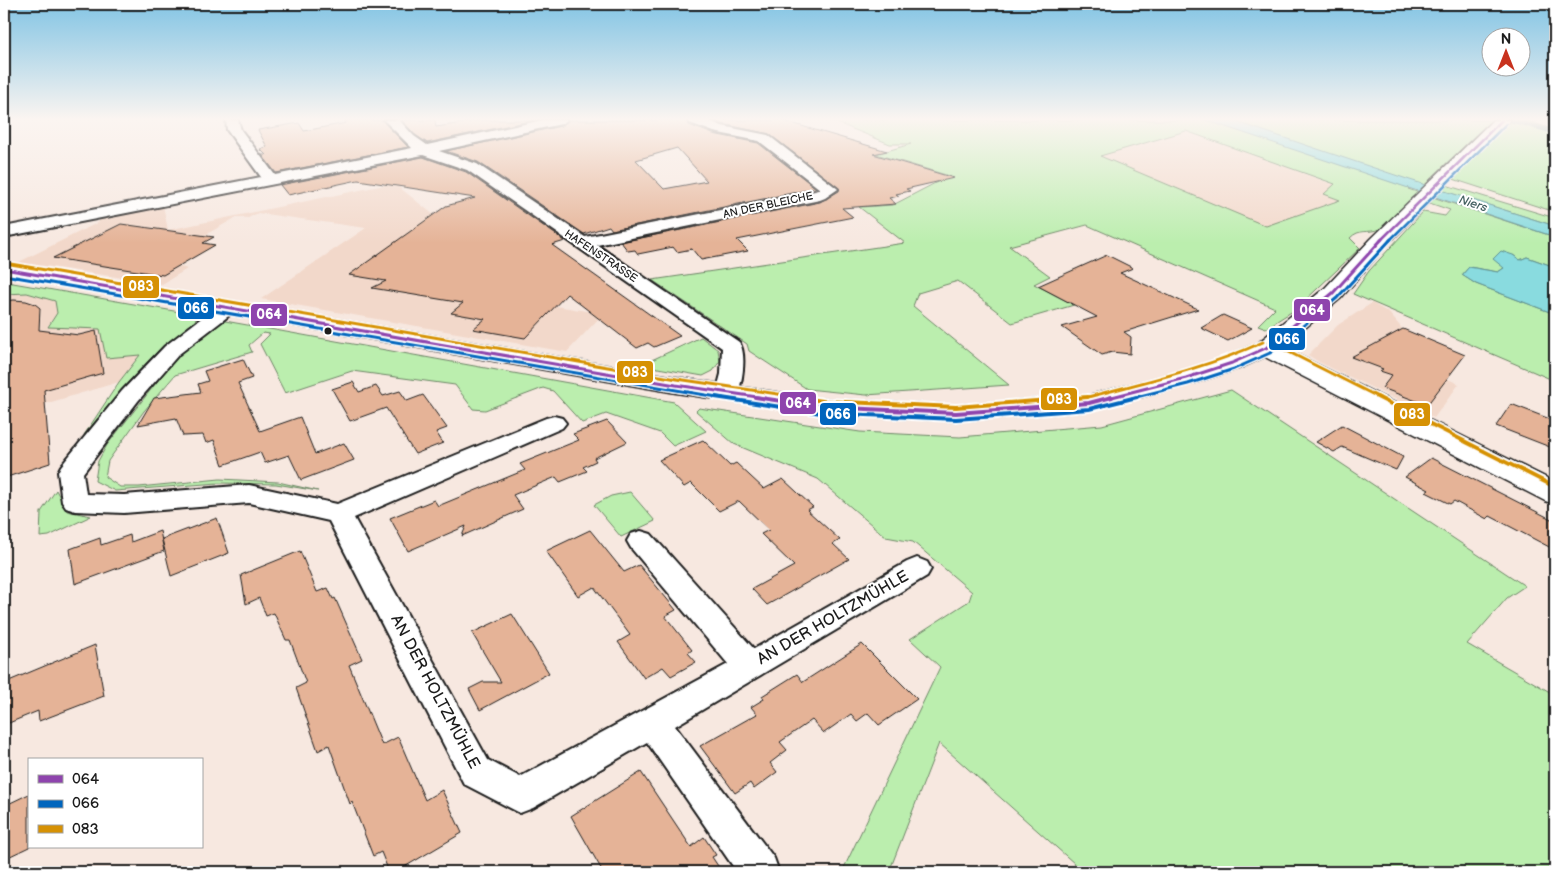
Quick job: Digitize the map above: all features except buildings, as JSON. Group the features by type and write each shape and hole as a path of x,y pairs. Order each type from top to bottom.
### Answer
{"main road":[{"path":"4,270 726,393 822,407 946,412 1050,406 1096,401 1186,378 1232,363 1266,348 1333,293 1378,243 1461,161"},
{"path":"1266,348 1555,494"}],"street":[{"path":"257,161 271,180"},
{"path":"4,232 369,161"},
{"name":"HAFENSTRASSE","path":"455,161 472,167 732,346 732,374 726,393"},
{"name":"AN DER BLEICHE","path":"583,243 820,195 830,189 793,161"},
{"path":"228,307 172,350 130,396 70,472 75,502 124,504 249,494 339,514 554,423"},
{"name":"AN DER HOLTZMÜHLE","path":"339,514 476,772 520,796 750,667 917,568"},
{"name":"AN DER HOLTZMÜHLE","path":"641,541 750,667"},
{"path":"652,722 760,872"}],"shaded area":[{"path":"1110,161 1268,161 1335,185 1341,200 1266,227"},
{"path":"394,183 545,304 603,314 567,352 261,299 366,228 258,213 248,218 237,217 205,235 214,237 204,243 215,245 178,266 187,269 162,284 19,262 99,222 99,218 163,205 168,230"},
{"path":"27,293 55,301 57,313 48,326 100,329 140,355 119,382 4,416 4,294"},
{"path":"1372,303 1389,313 1404,331 1396,356 1459,384 1434,418 1308,355 1338,325"}],"green space":[{"path":"899,161 1112,161 1266,226 1340,200 1324,194 1335,184 1270,161 1449,161 1429,180 1555,218 1555,226 1415,182 1408,189 1555,237 1555,267 1527,257 1520,260 1513,255 1504,268 1498,272 1469,267 1462,275 1476,284 1555,314 1555,381 1353,294 1369,271 1423,212 1445,216 1450,210 1412,197 1393,219 1380,229 1360,232 1350,238 1360,248 1296,309 1266,328 1258,325 1275,308 1087,225 1009,246 1050,276 1034,284 1074,305 1012,323 958,281 918,293 913,306 1009,385 866,395 807,389 749,351 747,344 652,280 905,243 859,207 893,205 943,179 946,175"},
{"path":"1470,161 1555,161 1555,212 1453,179"},
{"path":"4,282 197,315 195,321 161,348 132,378 84,435 119,382 140,355 106,358 100,329 48,327 57,313 55,301 27,293 4,294"},
{"path":"225,321 674,402 706,431 673,446 660,433 606,414 582,423 553,391 543,388 485,410 473,409 455,385 352,371 285,393 260,344 270,334 263,333 249,345 252,352 175,375 144,411 108,461 105,477 120,487 139,487 220,479 278,482 318,491 276,484 218,483 115,491 95,481 98,461 107,445 164,373 185,349 215,325"},
{"path":"701,337 718,350 720,361 713,371 703,376 641,365"},
{"path":"1231,390 1525,586 1507,598 1467,644 1555,695 1555,872 1084,872 939,743 889,872 842,872 940,667 910,639 969,601 972,592 913,542 886,537 818,479 734,444 696,411 699,408 860,432 960,437 1102,425"},
{"path":"56,490 67,511 91,516 49,536 40,537 41,512"},
{"path":"630,492 655,521 621,537 594,505 611,496"}],"water":[{"name":"Niers","path":"1327,161 1353,161 1555,226 1555,237"},
{"path":"1501,251 1513,255 1520,260 1527,257 1555,267 1555,314 1476,284 1462,275 1469,267 1498,272 1504,268 1493,259"}],"transit line":[{"name":"064","path":"4,269 676,385 822,407 956,413 1089,403 1186,378 1232,363 1266,348 1333,293 1378,243 1461,161"},
{"name":"066","path":"4,275 675,391 821,413 956,419 1089,409 1188,384 1234,369 1270,353 1337,298 1383,247 1469,161"},
{"name":"083","path":"5,263 677,379 823,401 956,407 1088,397 1184,372 1230,357 1263,342"},
{"name":"083","path":"1269,342 1555,487"}]}
